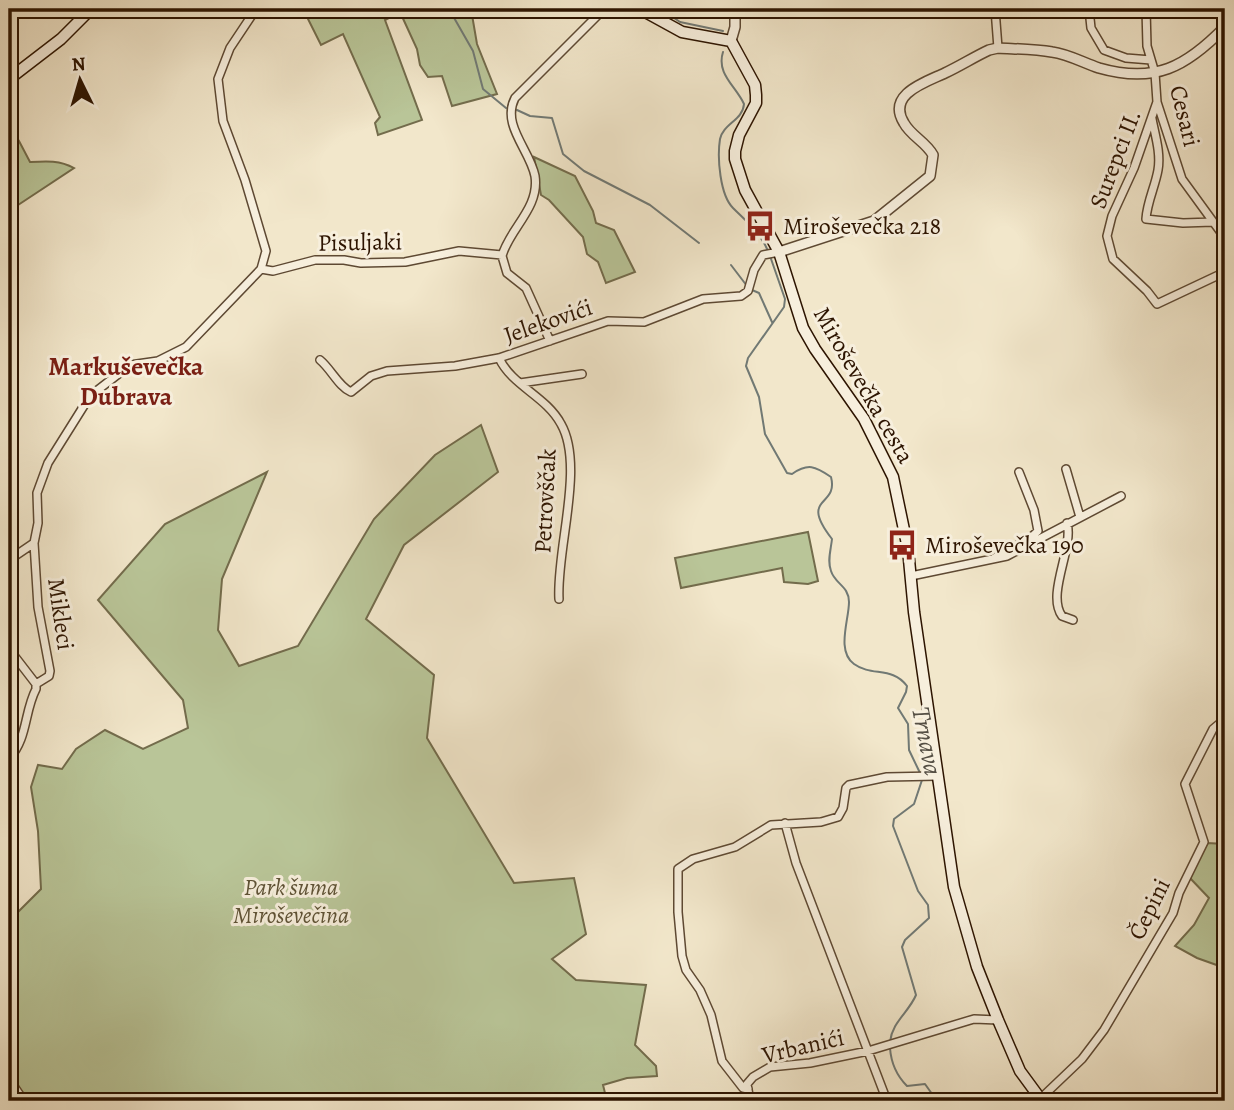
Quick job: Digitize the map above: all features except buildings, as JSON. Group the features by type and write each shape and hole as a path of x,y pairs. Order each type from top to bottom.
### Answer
{"main road":[{"path":"9,79 61,39 91,9"},
{"path":"640,9 682,32 731,41"},
{"name":"Miroševečka cesta","path":"731,41 755,85 756,95 752,114 736,144 735,159 745,190 803,328 864,419 893,477 901,508 954,887 977,967 998,1020 1020,1071 1041,1100"}],"street":[{"path":"76,9 83,18"},
{"path":"9,560 34,543 38,523 37,493 48,463 90,396 130,365 158,361 186,347 261,270 266,251 245,180 223,121 218,79 230,48 256,9"},
{"path":"550,341 526,288 507,273 502,255 526,215 535,185 532,166 512,124 512,105 515,98 604,9"},
{"path":"731,41 735,27 735,9"},
{"path":"995,9 998,48"},
{"path":"1089,9 1091,28 1104,50 1126,58 1151,60"},
{"name":"Cesari","path":"1146,9 1147,46 1155,73 1157,102 1182,178 1225,238"},
{"path":"772,253 874,221 930,176 933,155 923,141 904,124 901,116 902,98 923,82 998,48 1055,52 1103,69 1142,75 1155,73 1169,69 1189,57 1225,27"},
{"name":"Surepci II.","path":"1157,102 1134,168 1112,216 1107,236 1113,260 1142,285 1157,304 1225,272"},
{"path":"1152,118 1158,146 1158,167 1146,219 1183,223 1213,222"},
{"name":"Pisuljaki","path":"261,270 273,271 315,260 390,263 459,251 502,255"},
{"name":"Jelekovići","path":"320,360 345,389 351,392 371,376 396,369 438,368 499,358 608,321 644,322 704,299 738,297 749,289 758,261 772,253"},
{"name":"Petrovščak","path":"499,358 507,372 556,415 569,445 569,491 559,576 559,599"},
{"path":"520,383 582,374"},
{"path":"1066,470 1080,517"},
{"path":"993,558 1029,539 1038,531 1034,510 1019,472"},
{"path":"911,576 1007,556 1121,496"},
{"path":"1067,523 1069,531 1062,562 1058,610 1062,616 1073,620"},
{"name":"Mikleci","path":"9,758 25,732 36,684 49,676 50,671 38,607 34,543"},
{"name":"Mikleci","path":"9,649 36,684"},
{"name":"Čepini","path":"1041,1100 1082,1059 1104,1031 1173,913 1179,893 1204,842 1185,784 1213,729 1225,719"},
{"path":"748,1089 743,1088 722,1060 712,1014 686,970 678,912 678,869 693,859 735,847 771,825 821,822 838,817 849,785 887,777 937,776"},
{"path":"785,823 796,863 887,1101"},
{"path":"1225,971 1225,1016"},
{"name":"Vrbanići","path":"750,1100 747,1084 770,1067 810,1063 868,1051 974,1019 998,1020"},
{"path":"9,1080 24,1101"},
{"path":"733,1101 750,1100"}],"green space":[{"path":"303,9 471,9 477,44 497,94 452,106 442,76 428,77 420,65 417,49 400,12 385,20 422,120 378,135 375,123 380,117 343,34 321,45"},
{"path":"19,141 30,162 58,162 74,168 9,211 9,149"},
{"path":"534,157 575,176 593,211 596,223 614,230 635,272 606,283 598,262 587,254 583,237 549,200 541,195"},
{"name":"Park šuma Miroševečina","path":"481,425 498,472 404,545 366,619 434,675 427,738 514,883 574,878 586,934 552,959 576,980 646,985 635,1045 656,1066 657,1076 627,1078 603,1085 607,1101 28,1101 13,1089 13,1101 9,1101 9,921 41,889 38,831 31,787 38,765 62,769 76,749 105,730 143,749 188,728 183,700 98,600 165,524 267,472 222,579 218,630 239,666 298,646 374,519 435,455"},
{"path":"808,532 818,581 808,584 784,582 782,568 681,588 675,558"},
{"path":"1207,843 1225,844 1225,968 1197,958 1175,946 1194,925 1209,898 1189,877"}],"waterway":[{"path":"449,9 473,51 483,89 506,108"},
{"name":"Trnava","path":"661,9 680,22 723,31"},
{"name":"Trnava","path":"723,52 724,73 744,104 740,114 725,129 720,139 719,166 722,185 733,208 757,233 768,251"},
{"path":"517,110 530,116 552,118 563,154 584,171 650,205 699,243"},
{"name":"Trnava","path":"770,256 785,299 784,307 748,358 746,366 759,397 765,434 787,473 792,474 812,467 831,477 830,494 819,508 819,515 832,539 829,559 831,571 844,589 849,602 846,651 854,664 895,676 907,686 898,708 908,724 909,750 921,775"},
{"path":"731,265 747,286"},
{"path":"752,290 759,293 772,322"},
{"name":"Trnava","path":"890,1042 897,1023 916,995 902,947 905,940 929,918 928,905 918,891 893,826 894,819 914,804 922,780"},
{"name":"Trnava","path":"890,1048 895,1068 903,1082 907,1086 925,1084 937,1101"}],"place":[{"name":"Miroševečka 218","path":"760,226"},
{"name":"Miroševečka 190","path":"902,545"}],"district":[{"name":"Markuševečka Dubrava","path":"126,381"}]}
